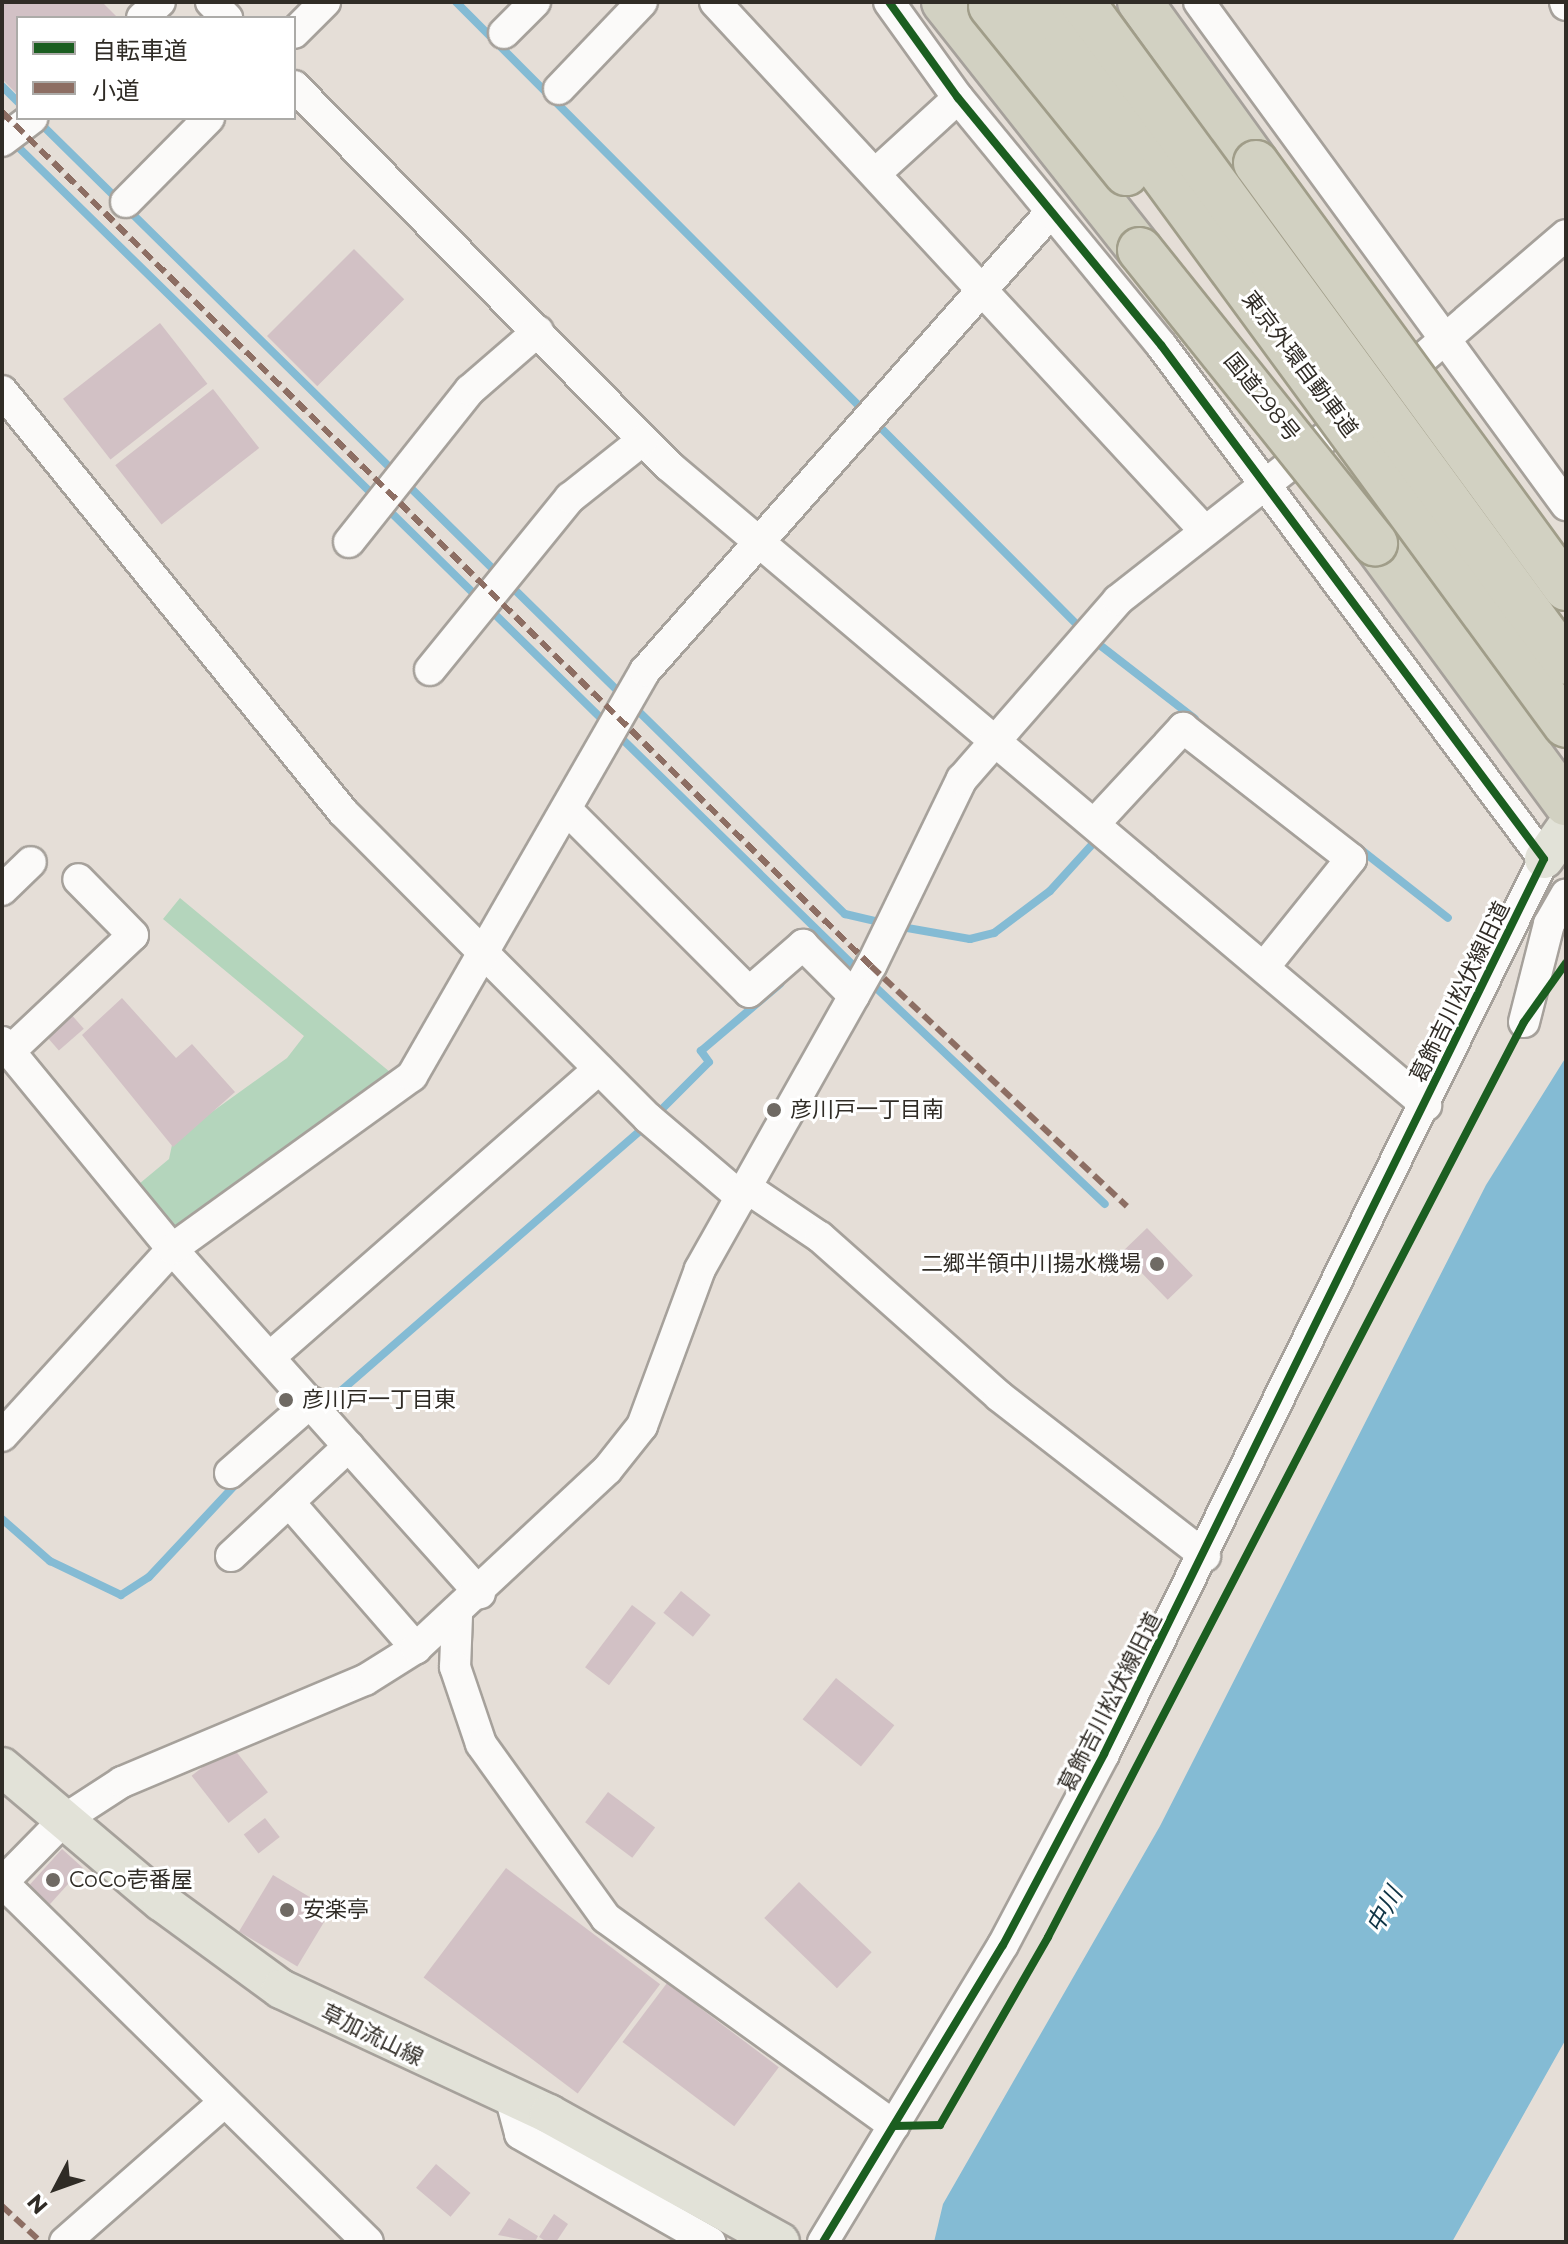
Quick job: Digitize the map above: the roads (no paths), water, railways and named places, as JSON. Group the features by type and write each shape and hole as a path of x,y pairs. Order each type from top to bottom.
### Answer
{"highway":[{"name":"国道298号","path":"944,2 1140,250 1272,408 1566,803"},
{"path":"988,2 1374,463"},
{"name":"東京外環自動車道","path":"1036,2 1566,725"},
{"name":"東京外環自動車道","path":"1082,2 1566,662"},
{"path":"1140,2 1566,588"}],"main road":[{"path":"1544,859 1566,828"},
{"name":"草加流山線","path":"2,1767 219,1948 281,1989 510,2096 780,2242"}],"street":[{"path":"144,16 160,2"},
{"path":"296,31 325,2"},
{"path":"504,33 535,2"},
{"path":"559,89 642,2"},
{"path":"715,2 1203,529"},
{"path":"889,2 958,98 1267,486 1544,859"},
{"path":"1212,8 1446,341 1566,505"},
{"path":"296,88 643,440 997,736 1426,1105"},
{"path":"876,173 958,98"},
{"path":"2,141 29,120"},
{"path":"126,202 207,120"},
{"path":"2,1436 172,1249 405,1083 567,810 645,671 758,539 1051,212"},
{"path":"368,2242 221,2105 134,2008 2,1882 65,1819 122,1782 365,1680 416,1648 480,1594 642,1426 687,1297 854,996 962,779 1118,600 1203,529 1267,486 1446,341 1566,235"},
{"path":"349,542 470,390 538,331"},
{"path":"8,410 343,812 485,949 599,1069 744,1193 820,1237 999,1396 1205,1556"},
{"path":"430,670 570,498 643,440"},
{"path":"1097,821 1183,728 1351,859 1265,966"},
{"path":"567,810 749,992 803,945 854,996"},
{"name":"葛飾吉川松伏線旧道","path":"823,2242 1003,1945 1205,1556 1544,859"},
{"path":"2,890 31,862"},
{"path":"78,879 133,935 6,1047 172,1249 480,1594"},
{"path":"1524,1022 1549,924 1566,895"},
{"path":"270,1357 599,1069"},
{"path":"230,1473 311,1402"},
{"path":"231,1556 349,1446"},
{"path":"289,1502 416,1648"},
{"path":"457,1616 455,1667 481,1744 606,1918 894,2126"},
{"path":"510,2096 520,2134 710,2242"},
{"path":"65,2242 221,2105"}],"water":[{"name":"中川","path":"1566,1057 1566,2039 1452,2242 934,2242 943,2204 1160,1826 1486,1185"}],"waterway":[{"path":"456,2 865,412"},
{"path":"2,86 16,100"},
{"path":"38,121 499,575"},
{"path":"13,142 860,972"},
{"path":"875,422 1082,630"},
{"path":"509,584 845,914 883,923"},
{"path":"1092,639 1195,719"},
{"path":"896,926 970,939 994,933 1050,891 1099,837"},
{"path":"1355,845 1448,918"},
{"path":"870,982 1105,1204"},
{"path":"320,1409 643,1128 709,1062 701,1051 780,984"},
{"path":"2,1519 50,1561 121,1595 149,1577 238,1482"}],"place":[{"name":"彦川戸一丁目南","path":"774,1110"},
{"name":"二郷半領中川揚水機場","path":"1157,1264"},
{"name":"彦川戸一丁目東","path":"286,1400"},
{"name":"CoCo壱番屋","path":"53,1880"},
{"name":"安楽亭","path":"287,1910"}]}
